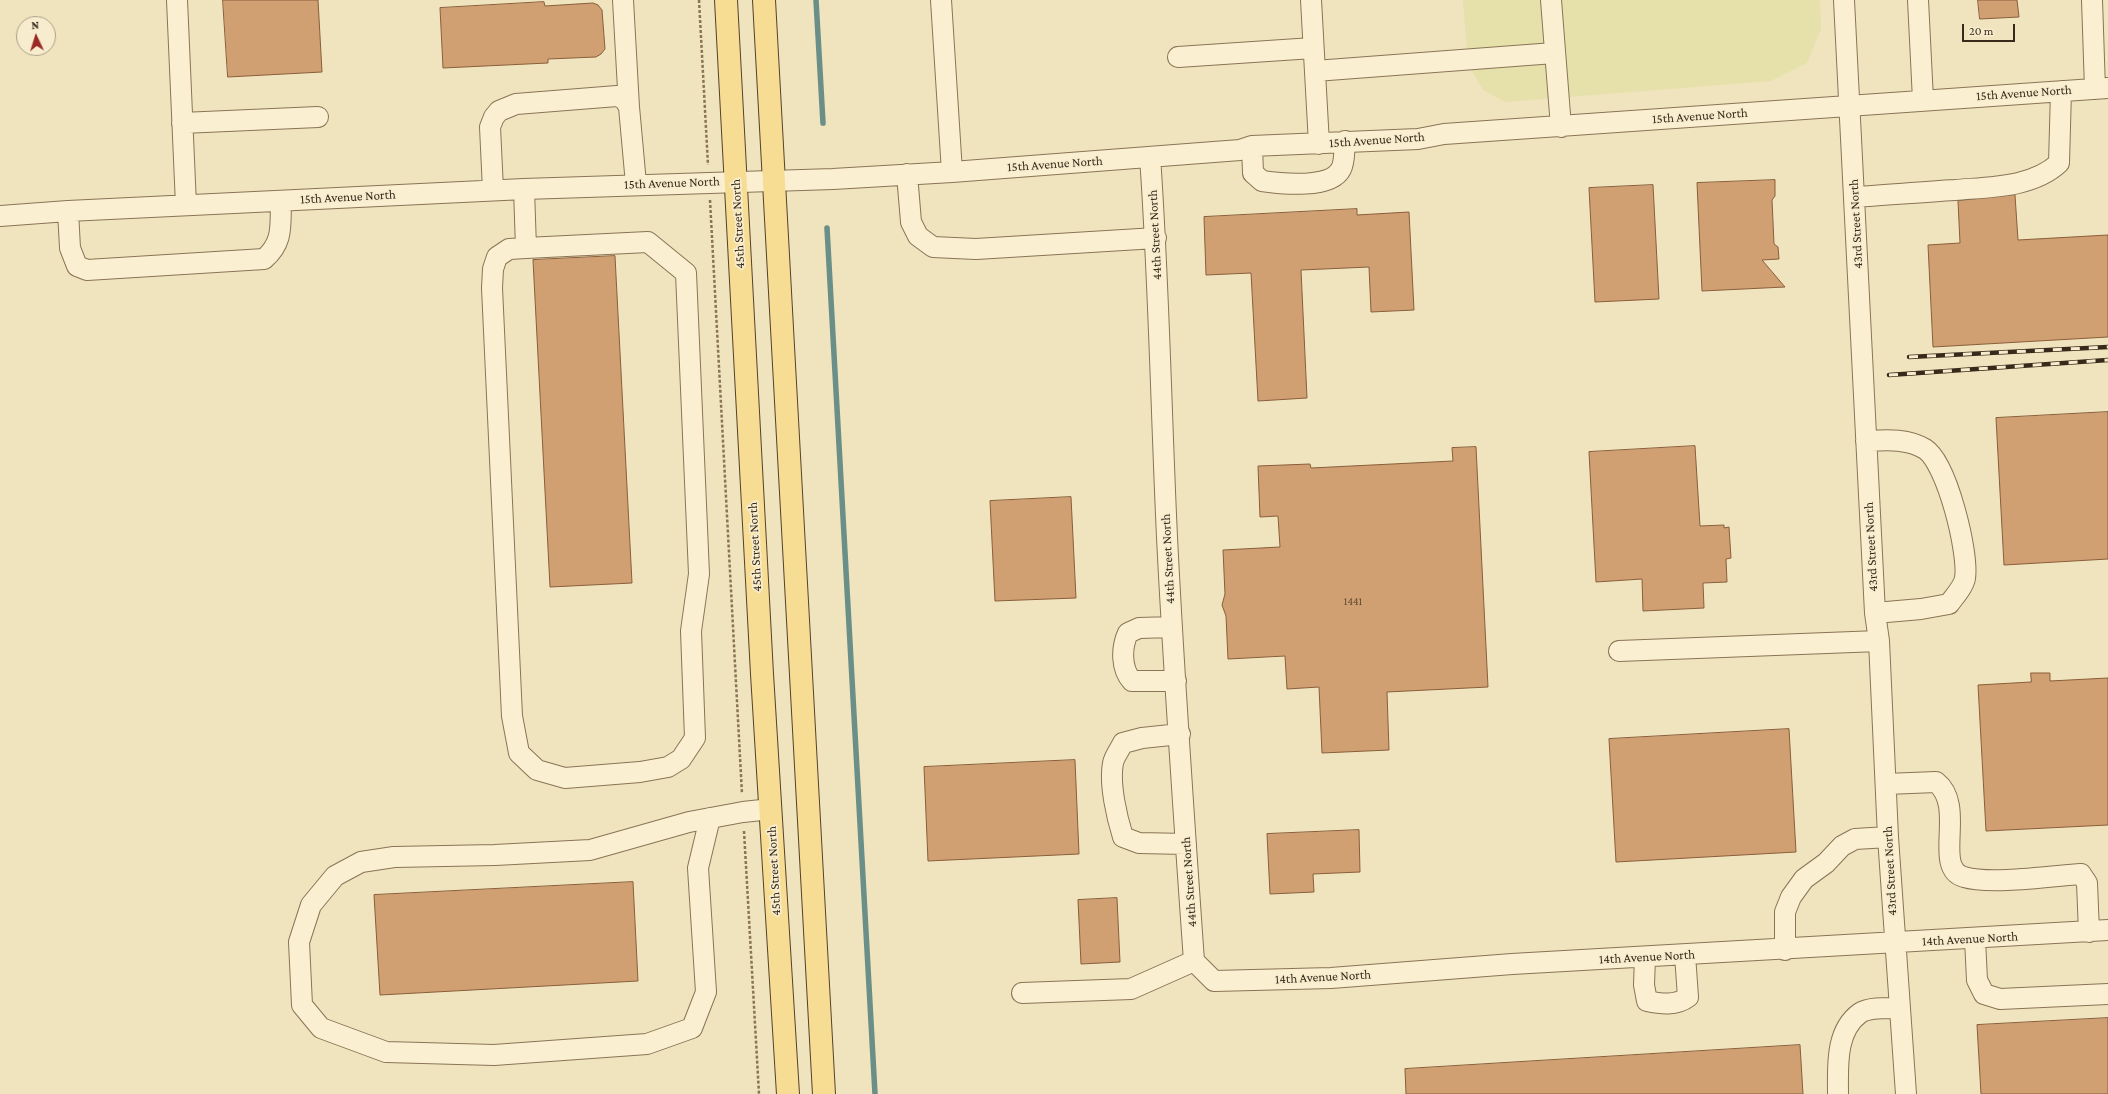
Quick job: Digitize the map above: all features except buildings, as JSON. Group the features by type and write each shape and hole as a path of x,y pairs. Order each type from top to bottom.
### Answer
{"main road":[{"name":"45th Street North","path":"726,0 788,1094"},
{"path":"764,0 824,1094"}],"street":[{"path":"177,0 186,205"},
{"path":"623,0 629,107 636,184"},
{"path":"941,0 952,172"},
{"path":"1311,0 1319,144"},
{"path":"1551,0 1561,127"},
{"name":"43rd Street North","path":"1844,0 1875,613 1879,642 1888,837 1906,1094"},
{"path":"1918,0 1923,100"},
{"path":"2092,0 2102,88"},
{"path":"1178,57 1313,48"},
{"path":"1315,71 1554,53"},
{"name":"15th Avenue North","path":"0,216 68,211 493,190 735,180 833,179 952,172 1240,150 1252,146 1418,139 1444,134 2102,88"},
{"path":"1855,196 1909,194 1992,187 2022,182 2049,172 2059,164 2060,91"},
{"path":"493,190 490,127 494,117 499,111 516,104 617,96 624,99 629,107"},
{"path":"182,123 318,117"},
{"path":"1252,146 1253,172 1262,181 1312,183 1329,181 1337,176 1342,168 1345,141"},
{"name":"44th Street North","path":"1150,157 1156,238 1159,361 1172,627 1194,961"},
{"path":"907,174 911,222 918,236 933,247 976,249 1156,238"},
{"path":"524,189 526,248"},
{"path":"68,211 70,248 77,266 87,270 264,259 277,244 280,233 281,201"},
{"path":"648,242 686,273 699,574 690,630 695,738 681,759 668,767 640,772 565,778 537,770 519,753 512,716 492,288 493,269 497,257 509,249 526,248 648,242"},
{"path":"1866,441 1899,440 1926,450 1938,466 1948,486 1962,538 1965,579 1949,604 1875,613"},
{"path":"1172,627 1139,628 1128,633 1123,643 1125,673 1132,681 1176,681"},
{"path":"1619,651 1879,642"},
{"path":"1180,734 1142,738 1123,743 1113,762 1114,784 1116,816 1123,837 1139,843 1186,844"},
{"path":"1886,784 1936,782 1943,787 1950,802 1949,861 1953,871 1964,877 1991,880 2081,874 2087,883 2099,931"},
{"path":"710,818 698,868 706,992 692,1028 647,1044 494,1055 386,1052 321,1028 302,1005 299,942 311,905 335,876 361,862 394,858 590,850 689,822 710,818 743,812 771,809"},
{"path":"1785,950 1785,912 1791,897 1804,878 1826,863 1842,846 1855,839 1888,837"},
{"name":"14th Avenue North","path":"1194,961 1214,981 1331,978 1512,964 1785,950 2099,931"},
{"path":"1975,938 1977,980 1984,994 2000,999 2108,994"},
{"path":"1645,957 1644,986 1647,1001 1660,1004 1680,1003 1688,997 1686,955"},
{"path":"1022,993 1131,989 1194,961"},
{"path":"1838,1094 1840,1049 1845,1030 1860,1013 1872,1010 1899,1008"}],"path":[{"path":"699,0 759,1094"}],"shaded area":[{"path":"1463,0 1820,0 1821,29 1807,63 1771,81 1505,102 1483,90 1468,64"}],"waterway":[{"path":"816,0 823,123"},
{"path":"827,228 875,1094"}],"railway":[{"path":"1909,357 2108,347"},
{"path":"1889,375 2108,360"}]}
